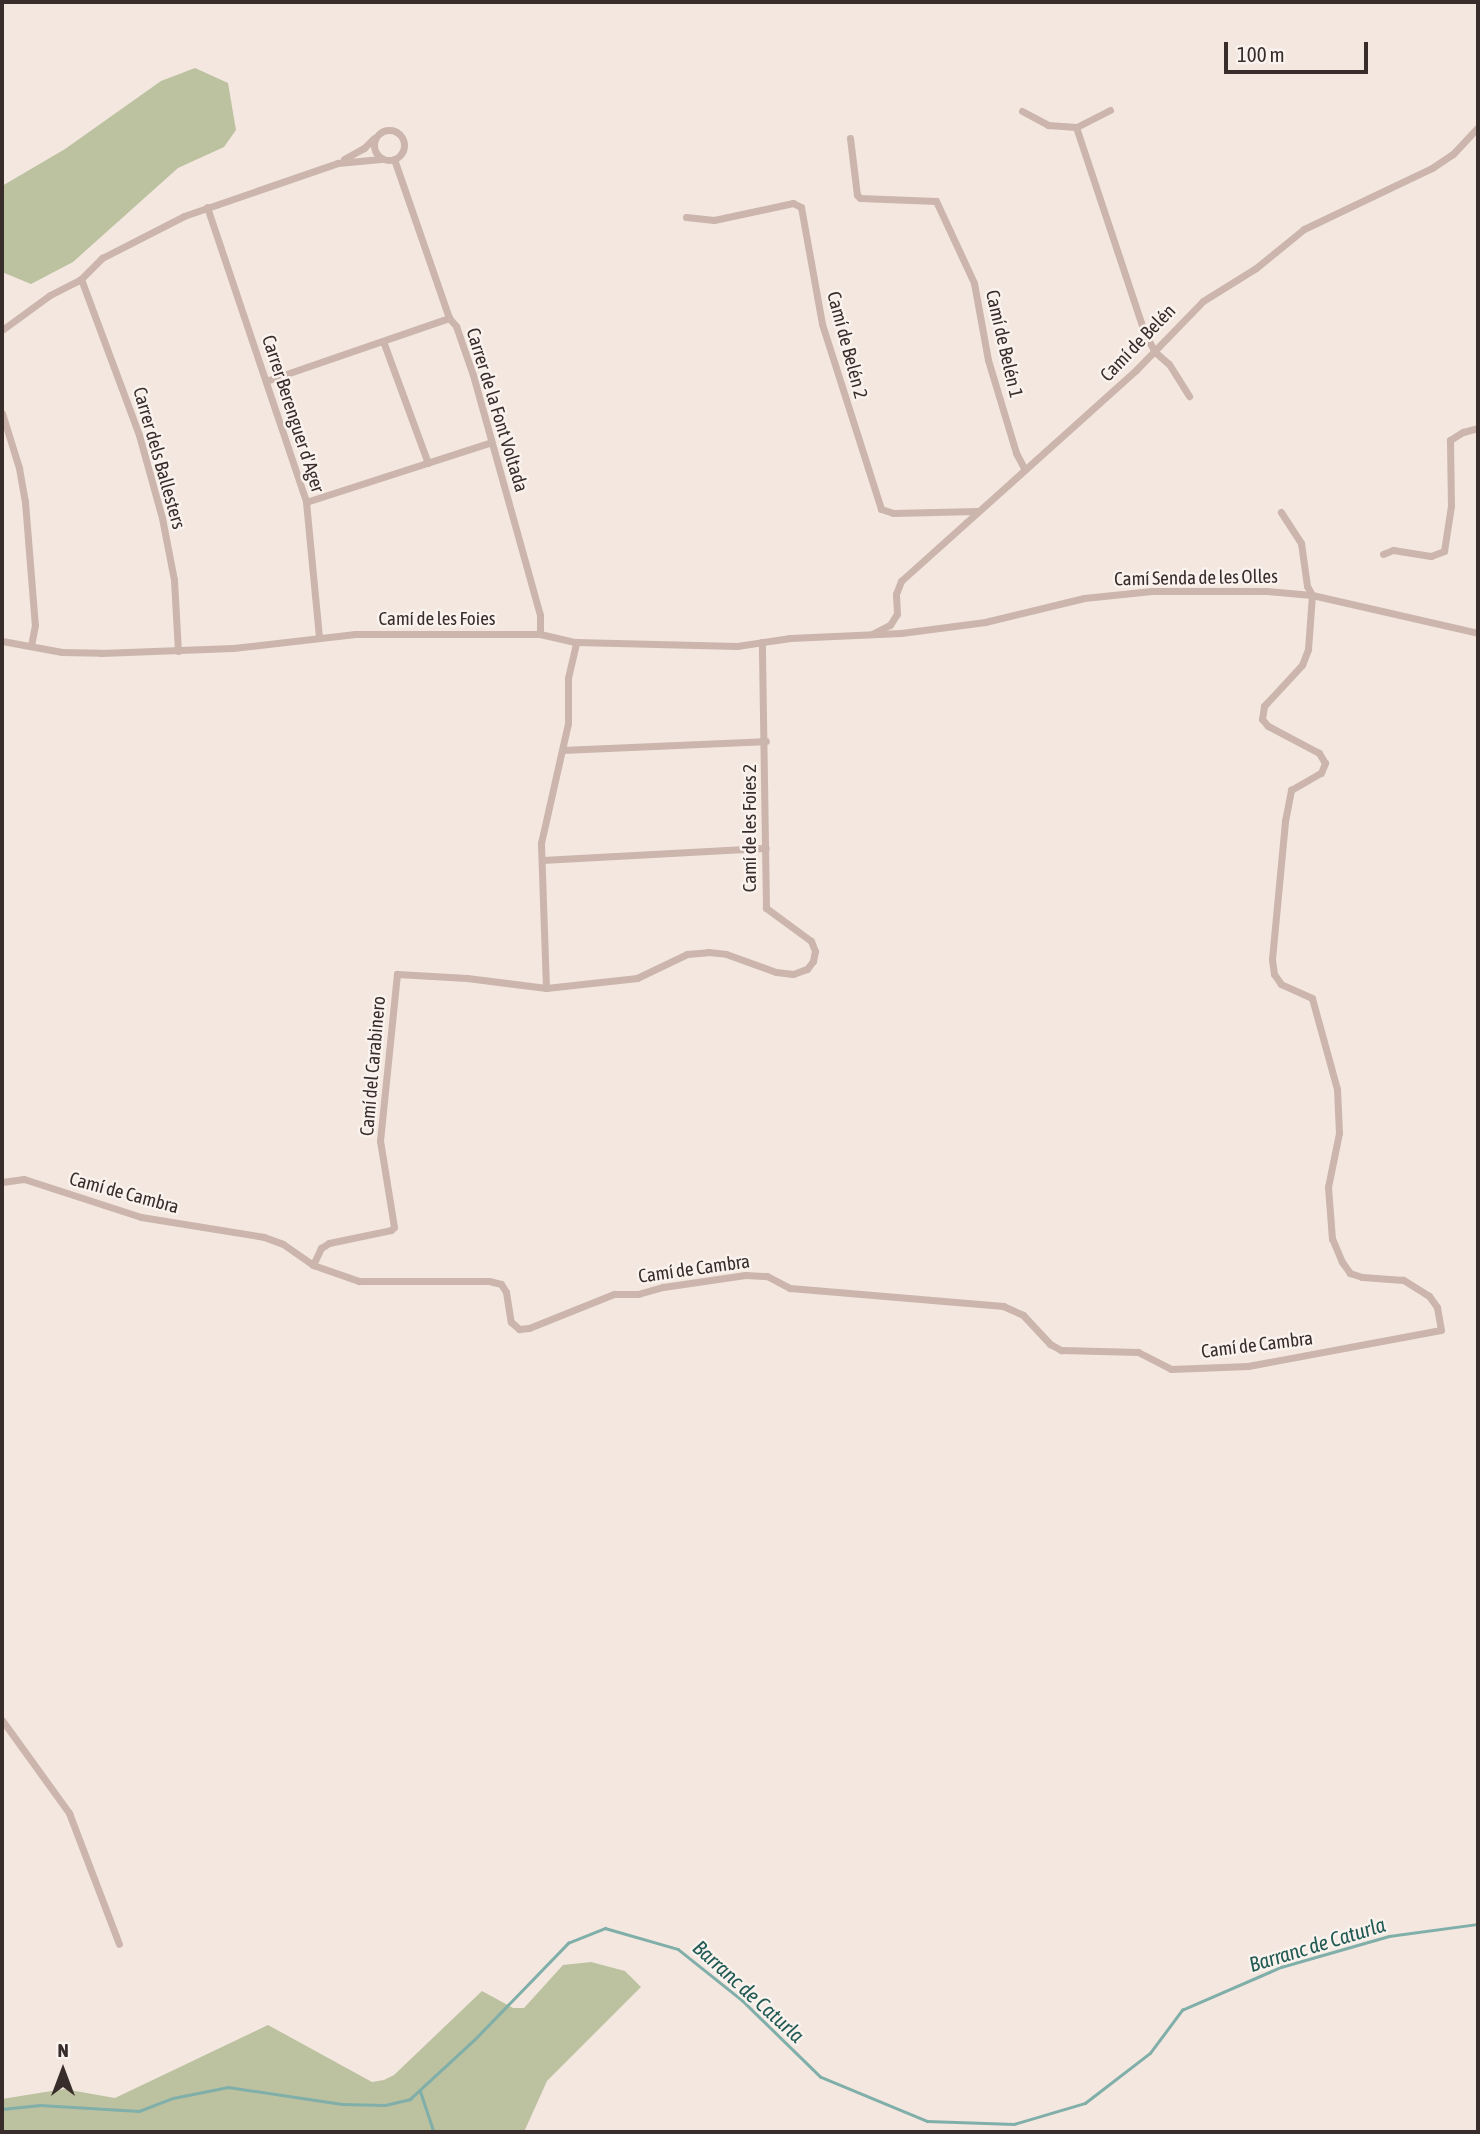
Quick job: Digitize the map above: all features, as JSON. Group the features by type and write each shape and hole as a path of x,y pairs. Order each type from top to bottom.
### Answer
{"street":[{"path":"1022,111 1048,125 1076,128 1110,110"},
{"name":"Camí de Belén","path":"872,635 890,625 897,614 896,594 901,581 1155,352 1203,301 1256,268 1304,229 1432,168 1453,153 1478,127"},
{"path":"1076,128 1145,334 1155,352 1169,364 1189,396"},
{"path":"2,330 50,295 81,279 102,258 184,216 338,163 389,129 399,133 404,148 394,159 338,163"},
{"path":"376,137 374,151 382,159"},
{"name":"Camí de Belén 1","path":"850,138 857,195 860,198 936,201 974,283 988,360 1016,453 1024,468"},
{"name":"Carrer de la Font Voltada","path":"394,159 449,318 456,326 492,442 540,615 540,634"},
{"name":"Camí de Belén 2","path":"686,217 714,220 793,203 801,207 818,311 881,509 892,513 978,512"},
{"name":"Carrer Berenguer d'Ager","path":"207,207 306,502 319,637"},
{"name":"Carrer dels Ballesters","path":"81,279 139,435 162,518 174,580 178,651"},
{"path":"266,381 449,318"},
{"path":"383,341 428,463"},
{"path":"2,413 19,468 25,502 35,625 31,646"},
{"path":"1383,554 1393,550 1431,556 1444,551 1451,506 1450,440 1463,432 1478,428"},
{"path":"306,502 492,442"},
{"path":"1281,512 1301,543 1307,586 1312,595"},
{"name":"Camí Senda de les Olles","path":"872,635 985,621 1114,594 1267,591 1312,595 1478,634"},
{"name":"Camí de Cambra","path":"2,1182 24,1179 141,1217 264,1237 283,1244 313,1265 359,1281 489,1281 501,1284 506,1292 511,1322 519,1329 529,1328 614,1294 638,1294 663,1287 745,1275 767,1276 790,1288 1003,1306 1023,1315 1050,1344 1061,1350 1138,1352 1171,1369 1248,1366 1441,1331 1437,1307 1429,1296 1403,1280 1362,1277 1350,1273 1342,1262 1332,1240 1328,1187 1339,1133 1337,1088 1312,999 1281,984 1274,974 1272,959 1285,821 1291,790 1321,773 1325,763 1319,753 1268,726 1262,719 1264,706 1303,665 1308,649 1312,595"},
{"name":"Camí de les Foies","path":"2,641 62,652 178,651 247,647 319,637 540,634 576,642 737,646 872,635"},
{"path":"546,988 542,860 547,814 568,723 568,678 576,642"},
{"name":"Camí de les Foies 2","path":"546,988 637,978 687,954 708,952 726,954 776,972 793,974 807,969 816,951 811,941 766,908 766,741 762,642"},
{"path":"562,750 766,741"},
{"path":"542,860 766,848"},
{"name":"Camí del Carabinero","path":"313,1265 321,1248 329,1243 391,1230 394,1227 380,1141 397,974 467,978 546,988"},
{"path":"2,1720 69,1813 119,1944"}],"green space":[{"path":"195,68 228,83 236,130 224,147 178,168 73,262 31,284 2,272 2,186 65,149 161,81"},
{"path":"591,1962 625,1971 641,1987 547,2081 524,2132 2,2132 2,2099 64,2089 115,2098 268,2025 372,2082 384,2080 394,2075 482,1991 513,2008 524,2008 563,1965"}],"waterway":[{"name":"Barranc de Caturla","path":"2,2109 40,2105 139,2111 173,2098 228,2087 342,2104 385,2105 410,2099 475,2039 568,1943 605,1928 678,1949 742,2000 821,2077 927,2121 1014,2124 1085,2103 1150,2053 1182,2010 1281,1967 1389,1936 1478,1924"},
{"path":"420,2090 434,2132"}]}
